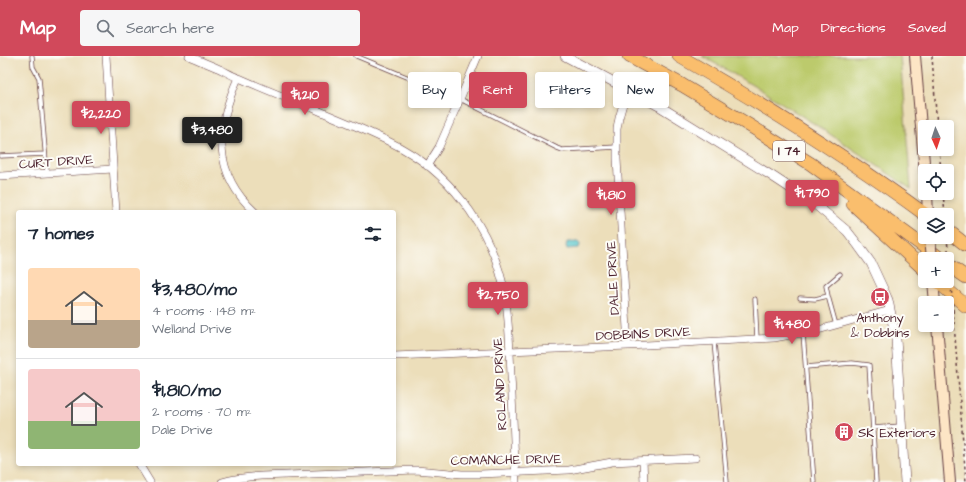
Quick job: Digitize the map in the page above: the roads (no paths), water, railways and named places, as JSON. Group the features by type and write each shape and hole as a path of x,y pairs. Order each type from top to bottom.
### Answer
{"highway":[{"name":"I 74","path":"629,56 739,119 811,164 931,252"},
{"name":"I 74","path":"679,56 794,126 918,209"},
{"path":"811,164 918,263"},
{"path":"954,235 966,244"},
{"path":"954,269 966,278"},
{"path":"946,288 966,306"}],"main road":[{"path":"915,56 924,164"},
{"path":"938,332 950,482"}],"street":[{"path":"106,56 116,210"},
{"name":"ROLAND DRIVE","path":"189,56 386,140 405,150 427,166 458,195 484,235 492,252 504,293 510,352 516,482"},
{"path":"461,97 478,56"},
{"path":"565,56 613,82"},
{"path":"238,78 227,105 221,139 222,152 224,162 234,186 241,197 253,210"},
{"path":"427,166 439,147 456,108"},
{"name":"DALE DRIVE","path":"622,108 617,129 617,147 628,346"},
{"path":"662,108 816,205 847,231 871,263 884,291 890,310 896,339 905,482"},
{"name":"CURT DRIVE","path":"0,176 113,169"},
{"name":"DOBBINS DRIVE","path":"396,356 510,352 774,338 836,326 890,310"},
{"name":"COMANCHE DRIVE","path":"222,482 245,477 261,476 416,470 462,474 515,473 569,470 612,462 695,458"},
{"path":"643,461 644,482"},
{"path":"140,466 150,482"}],"lane":[{"path":"32,56 33,67 39,78 47,173"},
{"path":"356,56 408,78"},
{"path":"461,100 562,150 617,147"},
{"path":"0,156 45,154"},
{"path":"836,326 826,286 840,274"},
{"path":"800,298 815,299 828,296"},
{"path":"755,299 757,339"},
{"path":"803,333 814,482"},
{"path":"714,342 727,482"},
{"path":"806,367 852,363 869,365 874,428 876,482"},
{"path":"874,428 902,426"}],"water":[{"path":"567,242 579,242 579,248 567,249"}],"place":[{"name":"Anthony & Dobbins","path":"880,297"},
{"name":"SK Exteriors","path":"844,432"}]}
